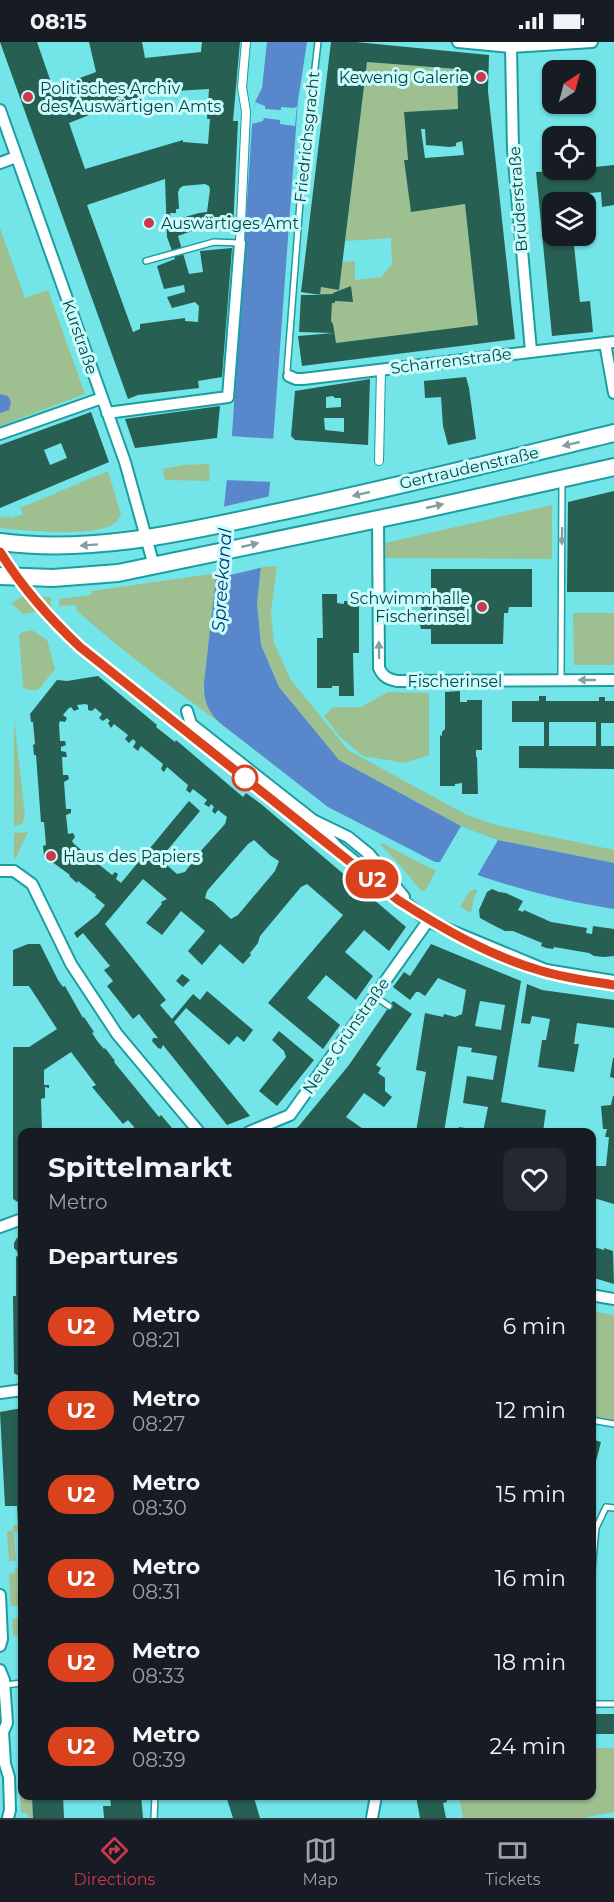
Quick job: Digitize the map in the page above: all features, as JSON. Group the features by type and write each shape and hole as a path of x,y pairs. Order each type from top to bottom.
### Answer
{"main road":[{"name":"Gertraudenstraße","path":"0,542 17,545 88,545 147,539 324,502 614,433"},
{"name":"Gertraudenstraße","path":"0,576 43,578 118,573 614,467"}],"street":[{"path":"107,413 228,398 240,243 246,112 242,87 246,42"},
{"path":"458,42 511,47 592,42"},
{"name":"Brüderstraße","path":"511,47 513,150 531,351"},
{"name":"Kurstraße","path":"0,110 125,462 154,566"},
{"path":"0,163 16,157"},
{"path":"609,342 614,393"},
{"name":"Scharrenstraße","path":"289,376 296,380 609,342"},
{"path":"379,460 381,370"},
{"path":"0,434 102,398"},
{"name":"Fischerinsel","path":"378,519 380,668 383,675 390,680 614,680"},
{"path":"187,711 191,724 313,820 337,847 428,921 543,969 614,981"},
{"path":"0,871 14,871 32,884 71,964 117,1034 196,1128"},
{"name":"Neue Grünstraße","path":"259,1128 290,1116 428,921"},
{"path":"0,1227 18,1220"},
{"path":"596,1296 614,1299"},
{"path":"0,1393 18,1391"},
{"path":"0,1595 2,1640 0,1646"},
{"path":"0,1670 5,1684 7,1723 3,1732 4,1764 9,1773 10,1810 7,1818"},
{"path":"372,1818 375,1800"}],"lane":[{"name":"Friedrichsgracht","path":"289,376 287,370 301,189 318,42"},
{"path":"146,261 214,242 240,243"},
{"path":"561,680 562,478"},
{"path":"374,996 389,1006"},
{"path":"596,1421 614,1424"},
{"path":"596,1528 606,1507 614,1508"},
{"path":"5,1684 18,1683"},
{"path":"596,1704 614,1704"},
{"path":"154,1818 155,1800"}],"green space":[{"path":"367,62 457,69 458,109 404,112 408,160 404,161 411,211 465,204 478,325 336,343 331,321 332,303 335,301 352,302 351,287 333,294 320,295 321,287 339,289 342,262 355,261 355,280 381,277 392,264 391,238 345,241"},
{"path":"0,228 25,298 48,290 85,394 0,426"},
{"path":"209,464 210,481 166,480 164,477 163,469 182,465"},
{"path":"108,471 121,514 112,525 102,529 74,532 0,528 0,517 10,516 12,518 23,514 20,508"},
{"path":"552,505 552,559 385,558 385,543"},
{"path":"277,566 271,613 274,643 291,680 348,750 467,815 496,825 614,850 614,863 498,840 461,826 338,760 279,687 261,645 257,603 261,567"},
{"path":"217,573 203,691 215,719 220,723 111,640 77,611 76,605 59,606 59,599 91,595 92,591"},
{"path":"22,597 51,597 51,609 23,614 11,603"},
{"path":"573,613 614,613 614,665 574,665"},
{"path":"32,630 47,640 55,669 38,690 28,690 23,687 19,635"},
{"path":"388,692 429,693 429,755 405,763 363,756 340,737 324,716 333,707 361,707"},
{"path":"14,718 25,816 22,824 14,826"},
{"path":"28,832 16,858 14,859 14,833"},
{"path":"380,844 436,871 425,891 421,891"},
{"path":"475,889 478,891 474,897 471,913 460,907 469,892"},
{"path":"596,1312 614,1315 614,1421 596,1418"},
{"path":"13,1525 18,1525 18,1532 14,1532 16,1561 9,1561 7,1532 13,1530"},
{"path":"15,1568 18,1568 18,1606 11,1606 9,1574 15,1572"},
{"path":"18,1617 18,1635 13,1636 12,1619"},
{"path":"596,1748 614,1748 614,1812 582,1818 463,1818 460,1800 596,1800"},
{"path":"20,1800 32,1800 33,1817 28,1817 27,1813 21,1812"}],"water":[{"name":"Spreekanal","path":"267,42 307,42 298,101 270,484 257,603 261,645 279,687 339,760 461,826 498,840 614,863 614,909 526,890 435,862 328,807 220,723 207,705 204,683 232,435 252,126 255,102 262,88"},
{"path":"0,394 8,396 11,402 9,410 0,413"}],"pier":[{"path":"255,102 265,106 265,109 281,110 281,107 294,108 297,106 295,126 280,124 280,120 264,118 263,121 252,124"},
{"path":"229,436 276,439 273,482 225,480"},
{"path":"271,496 264,567 213,579 222,507"},
{"path":"461,826 498,840 477,876 440,862"}],"building":[{"name":"Auswärtiges Amt","path":"0,42 37,42 53,88 96,72 89,42 142,42 145,58 201,52 202,42 240,42 233,121 238,121 233,230 200,228 178,236 189,274 203,272 200,251 232,248 222,377 198,381 199,388 138,395 128,399","holes":["209,89 208,144 183,142 183,140 85,169 69,123 122,102 157,92","165,179 167,237 175,259 157,266 164,289 184,285 185,292 167,297 172,308 195,302 199,306 198,322 185,321 185,318 140,324 140,329 133,332 87,205","205,184 209,186 207,212 171,221 170,213 176,213 176,209 179,209 178,192 183,186"]},
{"path":"331,42 356,42 489,55 488,91 515,339 302,366 298,336 334,333 299,332 301,295 317,295 301,292","holes":["367,62 457,69 458,109 404,112 408,160 404,160 411,212 465,204 478,325 336,343 331,321 332,303 335,301 353,302 351,286 333,294 320,294 321,287 339,290","421,129 425,129 426,145 450,147 462,141 464,155 425,158"]},
{"path":"614,165 614,205 602,207 601,192 542,192 542,234 536,172 542,172 542,180 596,180 596,167"},
{"path":"543,246 574,246 580,302 590,301 593,332 552,336"},
{"path":"466,377 476,439 448,445 443,426 441,397 425,398 424,381"},
{"path":"370,379 368,445 295,440 291,436 295,391","holes":["326,397 341,398 341,407 326,408","324,418 344,418 344,432 325,430"]},
{"path":"220,406 217,438 135,448 125,419"},
{"path":"91,412 109,462 0,508 0,445","holes":["61,443 67,458 50,465 44,450"]},
{"path":"614,491 614,592 567,592 568,502"},
{"name":"Schwimmhalle Fischerinsel","path":"431,569 532,569 532,607 509,607 508,613 504,613 503,644 431,644 431,629 421,629 420,625 422,592 431,592"},
{"path":"322,594 337,594 337,603 359,602 359,653 353,653 354,696 339,696 339,686 317,688 317,638 323,638"},
{"path":"98,676 157,725 156,727 175,742 176,740 243,797 246,793 261,804 406,927 389,951 364,930 345,952 373,976 356,1000 326,975 307,998 340,1025 323,1049 268,1003 343,915 307,884 301,887 260,936 251,955 243,964 220,944 202,965 188,951 205,931 181,911 162,935 146,923 162,904 161,902 167,899 143,879 105,924 166,1000 160,1005 172,1019 193,994 200,1000 207,991 253,1030 244,1042 237,1036 229,1045 186,1008 174,1022 250,1116 227,1125 163,1045 161,1049 158,1048 152,1041 153,1038 158,1038 139,1014 133,1019 107,986 113,981 104,970 110,966 83,933 77,938 74,933 98,914 105,905 95,897 96,895 78,881 77,883 44,856 43,846 46,845 44,822 41,822 36,755 34,755 33,745 35,744 33,722 31,722 30,714 57,680 67,681","holes":["77,705 88,705 88,710 92,711 95,708 102,714 99,718 103,721 107,718 111,728 114,724 128,735 125,739 129,743 133,739 136,742 133,747 138,751 141,746 163,764 161,769 164,772 167,767 188,785 186,790 190,793 193,789 207,800 204,804 209,807 211,804 215,814 218,810 227,817 225,824 185,872 177,874 160,859 200,811 189,801 121,883 116,879 118,874 115,872 112,875 91,858 93,853 89,851 86,854 72,841 75,837 73,833 68,834 66,815 71,813 71,809 66,809 64,782 69,779 68,775 63,775 62,757 67,757 66,752 61,751 61,747 66,745 65,741 60,741 59,724 60,721 65,722 67,718 63,715 68,709 71,707 74,711 79,709","254,840 279,861 275,871 238,915 231,919 213,902 205,898 207,891"]},
{"path":"460,691 460,702 482,700 482,750 476,750 478,794 462,794 462,783 455,784 455,786 440,786 440,735 442,736 445,729 445,692"},
{"path":"539,696 546,696 546,701 599,701 599,697 605,697 605,701 614,701 614,723 601,723 601,746 614,746 614,769 519,768 519,746 544,746 544,722 512,722 512,701 539,701","holes":["549,722 596,722 596,746 549,746"]},
{"path":"492,889 523,901 518,910 523,912 524,910 551,922 587,928 586,933 592,934 593,926 614,929 614,956 594,956 589,953 554,947 553,949 546,948 541,946 542,943 513,931 505,931 480,918 479,910 487,892"},
{"path":"28,944 40,944 58,980 63,987 65,986 98,1042 159,1117 161,1115 172,1128 134,1128 128,1120 123,1124 92,1087 96,1085 71,1052 44,1070 44,1085 49,1085 49,1088 45,1087 45,1098 41,1099 42,1128 18,1128 18,1202 13,1199 13,1047 29,1047 57,1029 29,986 13,986 13,950"},
{"path":"431,944 521,981 501,1102 546,1110 544,1128 484,1128 488,1107 463,1103 467,1076 493,1080 497,1056 471,1052 472,1048 458,1046 445,1128 417,1128 426,1072 416,1070 425,1013 443,1017 444,1014 455,1017 462,1014 466,990 438,978 425,996 416,992 410,1000 393,987 404,972 410,976","holes":["480,1001 505,1005 501,1030 475,1026"]},
{"path":"182,974 190,980 183,987 176,981"},
{"path":"527,984 542,990 614,1000 614,1028 577,1023 574,1044 579,1044 574,1072 538,1067 542,1040 546,1040 550,1019 532,1016 530,1024 521,1023"},
{"path":"393,1001 412,1014 376,1065 381,1068 378,1073 385,1078 385,1091 392,1097 384,1107 364,1093 346,1117 362,1128 296,1128 298,1127 349,1065"},
{"path":"279,1031 314,1060 277,1106 259,1091 286,1057 284,1051 272,1040"},
{"path":"614,1058 614,1078 610,1077"},
{"path":"614,1096 614,1204 596,1199 596,1166 606,1166 609,1137 605,1137 607,1129 603,1129 601,1106 611,1105"},
{"path":"18,1238 18,1255 14,1248"},
{"path":"596,1248 613,1251 614,1284 596,1279"},
{"path":"18,1255 17,1375 14,1373 13,1296 16,1296 16,1257"},
{"path":"18,1409 18,1525 17,1506 5,1506 0,1412"},
{"path":"596,1440 601,1442 596,1461"},
{"path":"596,1714 614,1714 614,1734 596,1734"},
{"path":"32,1800 63,1800 64,1818 33,1818"},
{"path":"110,1800 141,1800 143,1818 104,1818 103,1806 111,1806"},
{"path":"227,1800 255,1800 260,1818 233,1818"},
{"path":"417,1800 447,1800 443,1803 446,1818 420,1818"}],"metro line":[{"name":"U2","path":"0,552 33,599 52,621 80,647 398,900 431,921 500,957 542,972 614,985"}],"place":[{"name":"Kewenig Galerie","path":"481,77"},
{"name":"Politisches Archiv des Auswärtigen Amts","path":"28,97"},
{"name":"Auswärtiges Amt","path":"149,223"},
{"name":"Schwimmhalle Fischerinsel","path":"482,607"},
{"name":"Haus des Papiers","path":"51,856"}]}
